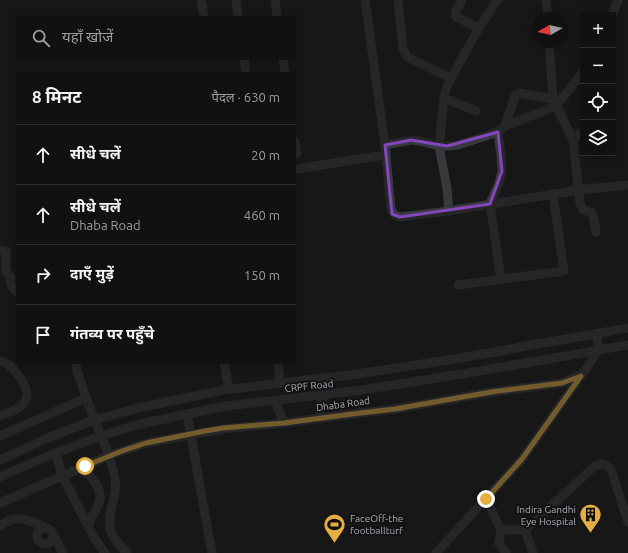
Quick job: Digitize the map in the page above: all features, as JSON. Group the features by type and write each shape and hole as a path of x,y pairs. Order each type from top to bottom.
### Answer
{"street":[{"path":"201,0 204,16"},
{"path":"236,0 238,16"},
{"path":"275,0 277,16"},
{"path":"364,0 385,145 392,214 400,218 578,190 628,185"},
{"path":"398,0 403,48 406,57 451,78"},
{"path":"462,0 456,11 456,17 480,28"},
{"path":"449,211 439,146 446,89 480,28 498,0"},
{"path":"546,0 547,12"},
{"path":"613,12 618,0"},
{"path":"549,48 554,103 573,140 581,207 583,210 590,212 593,215 596,232"},
{"path":"244,60 246,72"},
{"path":"283,60 285,72"},
{"path":"385,145 411,140 439,146 458,144 498,132 506,126 554,103 580,75"},
{"path":"506,126 515,96 517,94 520,93 554,103"},
{"path":"444,98 476,111"},
{"path":"498,132 502,171 499,183 490,204 501,280"},
{"path":"573,140 580,133"},
{"path":"296,169 386,155"},
{"path":"458,285 564,271 552,194"},
{"path":"0,250 6,251 6,271 11,277 10,283 16,292"},
{"path":"0,460 39,442 94,420 138,408 229,389 367,373 460,358 628,327"},
{"path":"436,553 522,459 599,350 596,334"},
{"name":"CRPF Road","path":"0,477 50,455 101,436 140,424 226,406 362,390 456,376 628,345"},
{"path":"0,361 9,365 16,373 27,391 26,399 23,404 0,416"},
{"path":"76,364 86,398 101,436 115,480 116,491 110,517 111,529 114,539 127,553"},
{"path":"224,364 229,389"},
{"path":"278,364 280,383"},
{"name":"Dhaba Road","path":"0,503 108,456 146,443 223,428 284,423 395,409 491,392 562,383 581,376"},
{"path":"319,419 323,395"},
{"path":"0,436 86,398"},
{"path":"275,400 284,423"},
{"path":"188,414 212,553"},
{"path":"39,442 50,455 58,461 62,476 91,532 105,553"},
{"path":"501,530 525,530 596,465 601,464 608,466 610,469 628,522"},
{"path":"80,468 85,471 96,484 100,494 100,500 89,523 89,528"},
{"path":"486,499 501,530 499,544 506,553"},
{"path":"0,526 18,519 32,521 51,530 64,553"},
{"path":"44,528 39,530 36,534 39,542 47,543 52,540 53,535"},
{"path":"525,530 533,553"}],"highlighted area":[{"path":"498,132 502,171 490,204 400,217 392,214 385,145 411,140 447,146"}],"place":[{"name":"Indira Gandhi Eye Hospital","path":"591,534"},
{"name":"FaceOff-the footballturf","path":"334,544"}],"route":[{"path":"85,466 146,443 205,431 395,409 491,392 562,383 581,376 522,459 486,499"}]}
